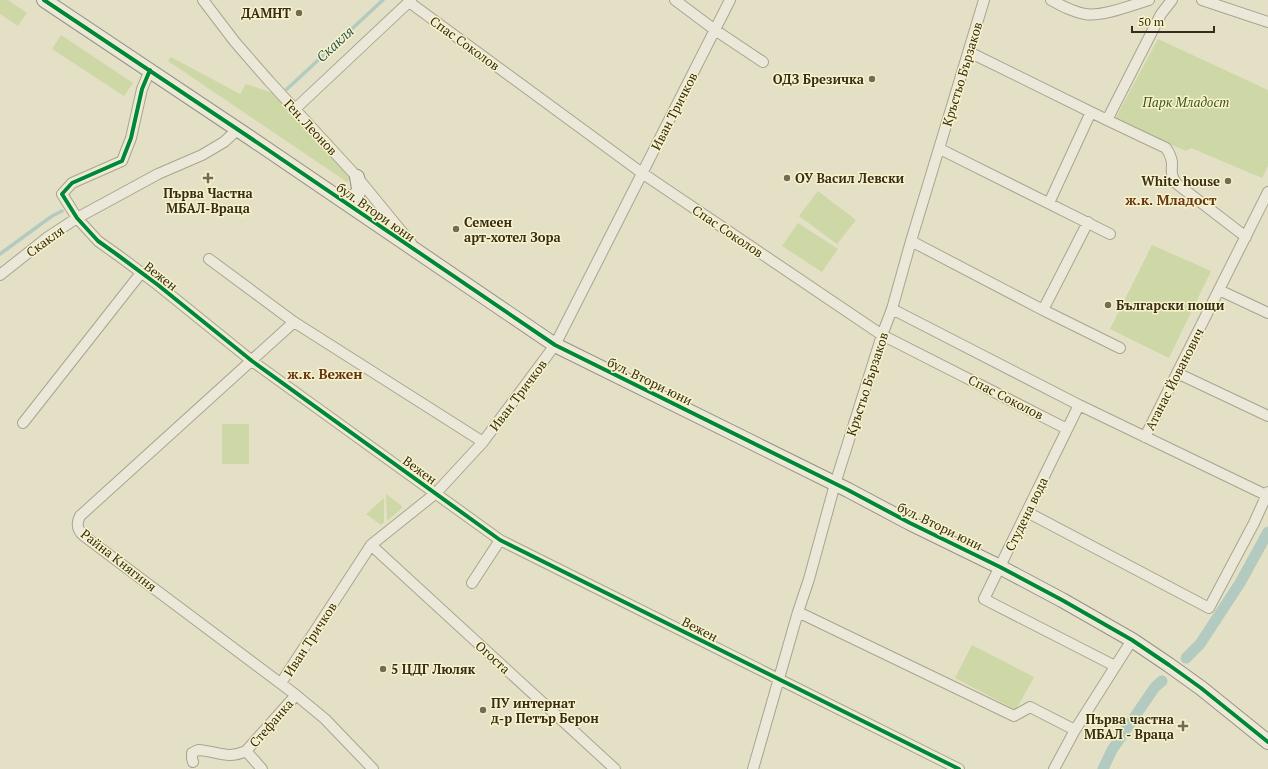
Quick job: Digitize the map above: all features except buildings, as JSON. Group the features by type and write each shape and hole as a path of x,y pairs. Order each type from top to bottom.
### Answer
{"street":[{"name":"бул. Втори юни","path":"44,0 238,129 555,345 835,484 1062,600 1132,640 1169,665 1201,688 1266,742"},
{"name":"Ген. Леонов","path":"203,0 235,42 357,177 420,254"},
{"path":"675,0 763,62"},
{"name":"Иван Тричков","path":"281,683 371,545 436,493 483,442 555,345 730,0"},
{"name":"Кръстьо Бързаков","path":"754,769 835,484 882,335 892,309 984,0"},
{"path":"1051,0 1071,10 1086,14 1101,14 1149,0"},
{"path":"1107,120 1162,14 1172,0"},
{"path":"1202,0 1268,22"},
{"path":"295,109 410,1"},
{"name":"Спас Соколов","path":"410,1 642,173 882,335 1067,429"},
{"path":"969,52 1166,148 1170,154 1172,162 1172,178 1177,184 1246,237"},
{"name":"Вежен","path":"150,70 142,89 131,138 122,161 72,183 62,194 77,218 98,241 252,361 500,540 959,769"},
{"path":"1049,203 1091,112"},
{"name":"Скакля","path":"0,275 48,237 77,218 158,174 202,155 224,142 238,129"},
{"path":"940,149 1110,234"},
{"path":"341,199 353,197 358,193 359,188 357,177"},
{"name":"Атанас Йованович","path":"1145,437 1246,237 1265,207 1268,192"},
{"path":"1043,310 1088,222"},
{"path":"911,241 1043,310 1120,348"},
{"path":"209,259 294,322 483,442"},
{"path":"23,423 141,273"},
{"path":"1219,290 1268,314"},
{"name":"Спас Соколов","path":"892,309 1079,405 1267,493"},
{"name":"Райна Княгиня","path":"294,322 80,516 77,527 79,532 84,536 296,695 324,719 373,769"},
{"path":"1177,373 1268,416"},
{"name":"Студена вода","path":"1079,405 984,599 1115,666"},
{"path":"1027,512 1209,608 1254,523 1267,493"},
{"path":"472,583 500,540"},
{"name":"Огоста","path":"371,545 615,769"},
{"path":"798,612 1014,716 1030,707 1074,730"},
{"path":"1054,769 1074,730 1132,640"},
{"name":"Стефанка","path":"246,752 296,695"},
{"path":"193,762 192,753 198,750 229,756 246,752 262,769"}],"green space":[{"path":"0,0 8,0 27,13 18,26 0,14"},
{"path":"61,35 133,83 124,96 52,49"},
{"name":"Парк Младост","path":"1158,39 1268,90 1268,166 1262,178 1191,148 1186,151 1114,121"},
{"path":"171,57 240,94 246,84 276,94 351,179 347,182 168,61"},
{"path":"818,191 856,220 837,244 799,216"},
{"path":"798,223 838,249 822,272 782,246"},
{"path":"1152,245 1211,271 1169,358 1110,329"},
{"path":"222,424 249,424 249,464 222,464"},
{"path":"386,494 403,507 387,521"},
{"path":"384,498 384,522 381,525 366,514"},
{"path":"972,645 1034,677 1016,710 955,678"}],"waterway":[{"name":"Скакля","path":"287,89 383,0"},
{"name":"Скакля","path":"0,254 52,216 62,211"},
{"path":"1186,658 1200,644 1240,583 1268,532"},
{"path":"1103,769 1112,750 1155,687 1162,681"}],"cycle path":[{"path":"44,0 555,345 848,490 1062,600 1132,640 1169,665 1201,688 1268,742"},
{"path":"150,70 142,89 131,138 122,161 72,183 62,194 77,218 98,241 158,285 252,361 500,540 959,769"}],"place":[{"name":"ДАМНТ","path":"299,13"},
{"name":"ОДЗ Брезичка","path":"872,79"},
{"name":"Първа Частна МБАЛ-Враца","path":"208,178"},
{"name":"ОУ Васил Левски","path":"787,178"},
{"name":"White house","path":"1228,181"},
{"name":"Семеен арт-хотел Зора","path":"456,229"},
{"name":"Български пощи","path":"1108,305"},
{"name":"5 ЦДГ Люляк","path":"383,669"},
{"name":"ПУ интернат д-р Петър Берон","path":"483,710"},
{"name":"Първа частна МБАЛ - Враца","path":"1183,726"}],"district":[{"name":"ж.к. Младост","path":"1171,200"},
{"name":"ж.к. Вежен","path":"325,374"}]}
